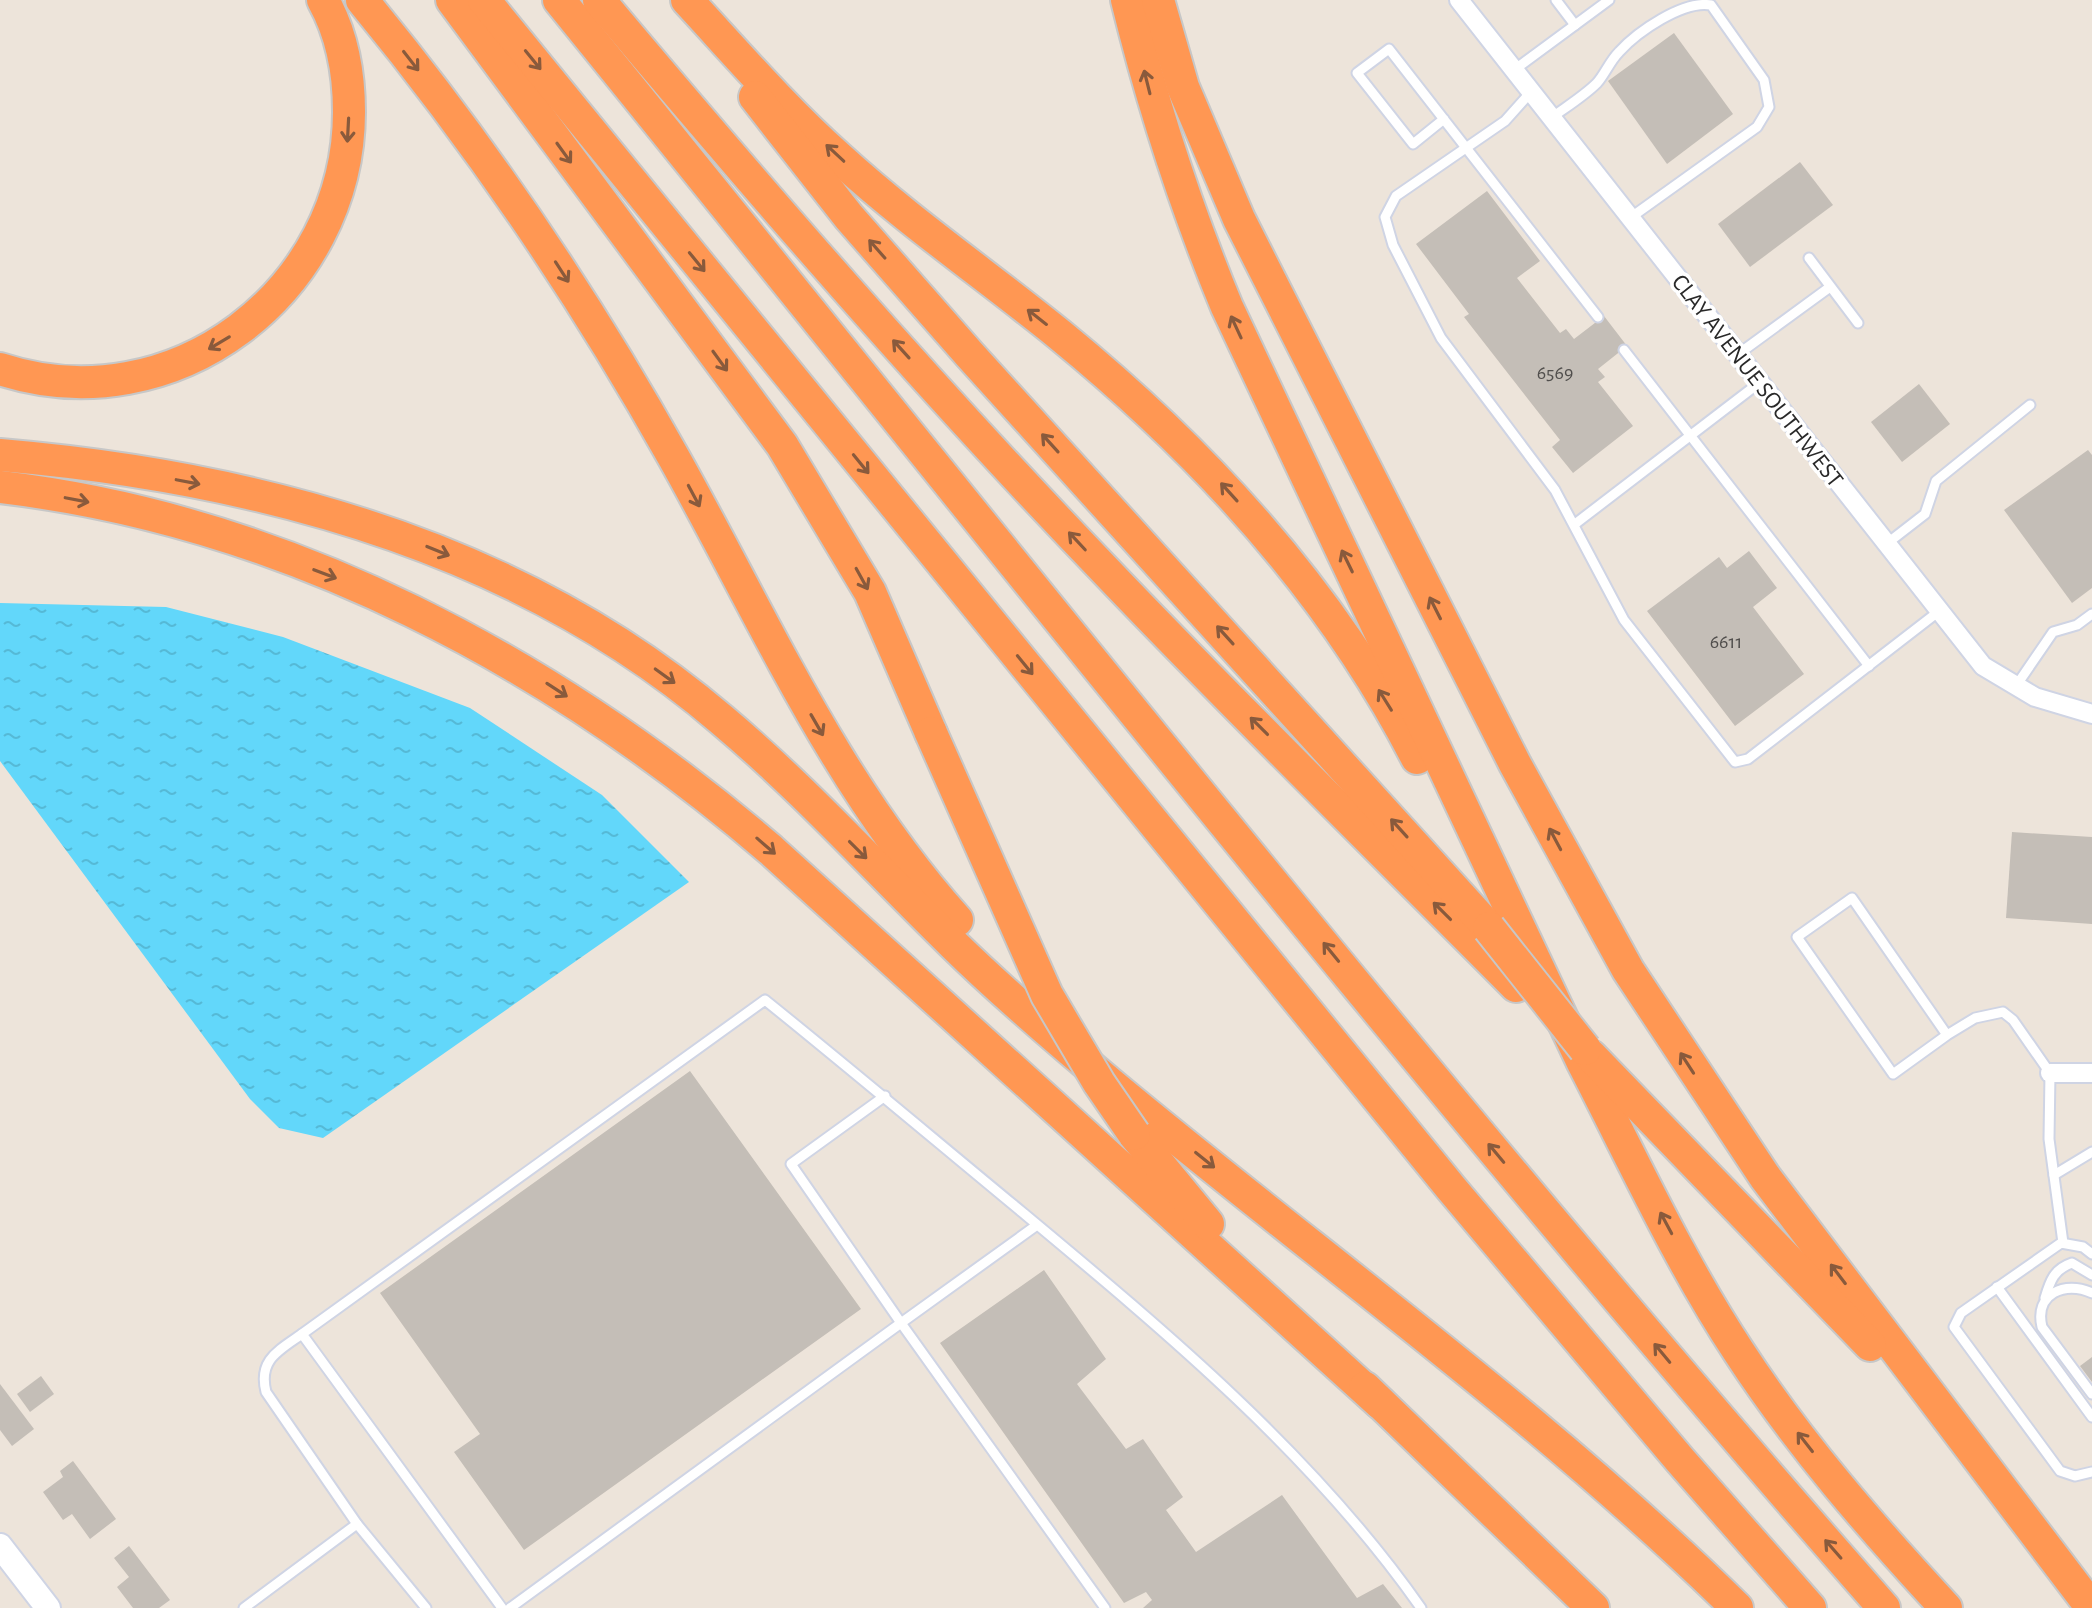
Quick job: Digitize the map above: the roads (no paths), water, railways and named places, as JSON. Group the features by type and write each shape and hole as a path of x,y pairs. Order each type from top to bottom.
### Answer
{"highway":[{"path":"0,369 40,380 75,383 134,377 162,370 188,361 241,329 292,280 328,217 342,173 349,136 346,66 323,0"},
{"path":"362,0 461,124 612,350 821,733 888,836 925,884 1139,1122"},
{"path":"452,0 782,445 870,592 1029,960 1071,1037 1139,1122 1232,1252 1380,1403"},
{"path":"484,0 1461,1200 1651,1427 1810,1608"},
{"path":"559,0 1490,1147 1715,1416 1884,1608"},
{"path":"599,0 792,227 1103,569 1584,1056 1639,1107 1842,1315 1986,1471"},
{"path":"684,0 859,228 1489,928 1584,1056"},
{"path":"684,0 837,156 1061,337 1159,421 1221,483 1290,563 1354,650 1400,724 1584,1056"},
{"path":"1127,0 1154,107 1181,191 1227,307 1584,1056 1695,1278 1739,1352 1831,1477 1946,1608"},
{"path":"1158,0 1183,87 1239,219 1568,865 1636,982 1765,1177 2092,1608"},
{"path":"0,455 168,478 373,527 466,562 566,612 636,655 720,717 1139,1122 1518,1415 1633,1512 1737,1608"},
{"path":"0,487 128,510 199,528 389,600 468,639 552,687 700,789 1380,1403 1593,1608"}],"main road":[{"path":"0,1546 48,1608"}],"street":[{"name":"CLAY AVENUE SOUTHWEST","path":"1459,0 1983,666 2035,697 2092,714"},
{"path":"2050,1073 2092,1073"}],"lane":[{"path":"1556,0 1575,25"},
{"path":"1514,70 1609,0"},
{"path":"1551,118 1597,83 1619,51 1662,18 1682,6 1700,2 1711,5 1764,80 1769,107 1757,127 1630,218"},
{"path":"1444,119 1413,144 1357,73 1389,49 1444,119 1598,317"},
{"path":"1531,92 1505,121 1396,196 1385,217 1393,245 1441,338 1555,490 1624,620 1735,762 1748,759 1938,612"},
{"path":"1809,258 1858,323"},
{"path":"1737,355 1830,287"},
{"path":"1624,350 1869,666"},
{"path":"1575,524 1759,383"},
{"path":"1885,545 1925,514 1936,481 2030,405"},
{"path":"2016,686 2053,632 2077,625 2092,614"},
{"path":"1947,1035 1852,898 1797,937 1893,1074 1975,1018 2003,1012 2013,1020 2050,1073 2049,1139 2063,1243"},
{"path":"426,1608 357,1524 266,1392 262,1378 268,1358 765,1000 1112,1286 1277,1436 1394,1569 1421,1608"},
{"path":"885,1096 791,1164 1105,1608"},
{"path":"2054,1175 2092,1152"},
{"path":"510,1608 1037,1225"},
{"path":"2092,1254 2083,1247 2063,1243 1997,1287 1956,1319 1954,1327 1959,1338 2060,1471 2075,1476 2092,1472"},
{"path":"2092,1275 2072,1263 2062,1266 2051,1276 2039,1315 2042,1327 2092,1394"},
{"path":"1997,1287 2092,1417"},
{"path":"2045,1298 2057,1289 2081,1288 2092,1293"},
{"path":"302,1334 502,1608"},
{"path":"244,1608 357,1524"}],"water":[{"path":"0,603 166,607 283,637 470,708 602,795 689,882 323,1138 279,1128 250,1099 0,761"}]}
